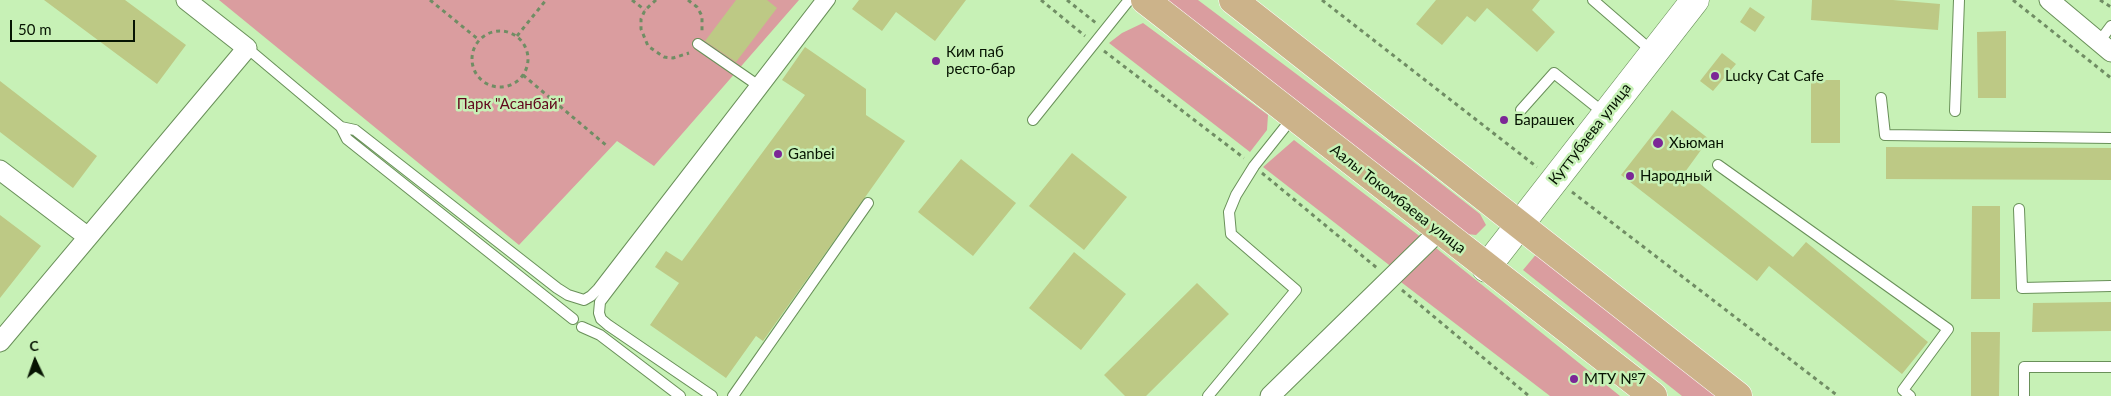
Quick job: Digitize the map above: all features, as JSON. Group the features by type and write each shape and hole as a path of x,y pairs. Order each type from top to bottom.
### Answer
{"main road":[{"name":"Аалы Токомбаева улица","path":"1145,0 1486,268 1653,396"},
{"path":"1233,0 1738,396"},
{"name":"Куттубаева улица","path":"1486,268 1695,0"}],"street":[{"path":"0,342 247,48 186,0"},
{"path":"2049,0 2105,47"},
{"path":"0,170 88,236"},
{"path":"1270,396 1439,231"}],"lane":[{"path":"573,319 573,306 591,296 598,289 820,0"},
{"path":"582,327 594,324 604,294 830,0"},
{"path":"1032,120 1129,0"},
{"path":"1593,0 1653,53"},
{"path":"1955,111 1959,0"},
{"path":"2105,47 2111,26"},
{"path":"698,44 756,84"},
{"path":"247,48 342,127 355,130 557,288 568,295 596,305 601,319 608,325 712,396"},
{"path":"1521,110 1554,73 1605,114"},
{"path":"1880,98 1884,135 2111,138"},
{"path":"1208,396 1296,290 1231,234 1229,212 1236,194 1254,166 1294,117"},
{"path":"342,127 347,139 582,327 600,335 680,396"},
{"path":"1718,165 1948,329 1903,390 1910,396"},
{"path":"733,396 868,204"},
{"path":"2019,209 2022,288 2111,286"},
{"path":"2024,396 2024,367 2111,367"}],"path":[{"path":"430,0 479,40"},
{"path":"517,36 546,0"},
{"path":"632,0 645,10"},
{"path":"656,0 645,10 640,29 648,46 655,53 664,57 683,56 698,44 703,26 702,16 689,0"},
{"path":"1041,0 1254,166 1529,396"},
{"path":"1067,0 1104,30"},
{"path":"1322,0 1538,167"},
{"path":"2013,0 2111,78"},
{"path":"2100,0 2111,7"},
{"path":"497,30 508,31 517,36 528,50 529,59 524,75 518,82 502,87 494,87 479,78 474,71 472,55 479,40 487,33 497,30"},
{"path":"524,75 608,146"},
{"path":"1569,190 1838,396"}],"green space":[{"name":"Парк \"Асанбай\"","path":"219,0 799,0 654,166 617,141 519,245"},
{"path":"1165,0 1198,0 1420,167 1480,214 1486,225 1476,235 1467,234"},
{"path":"1143,23 1268,115 1267,130 1250,152 1109,43 1122,33"},
{"path":"1294,140 1422,238 1393,268 1263,167"},
{"path":"1436,248 1620,396 1550,396 1401,282"},
{"path":"1538,252 1720,396 1682,396 1523,270"}],"building":[{"path":"44,0 125,0 186,45 157,84"},
{"path":"736,0 767,0 777,8 736,62 705,41"},
{"path":"859,0 966,0 935,41 896,12 882,31 852,9"},
{"path":"1436,0 1540,0 1532,10 1555,32 1537,52 1487,8 1475,22 1467,16 1442,45 1416,24"},
{"path":"1812,0 1893,0 1940,4 1938,30 1811,20"},
{"path":"1750,7 1765,17 1755,32 1740,22"},
{"path":"2006,31 2006,98 1978,98 1977,32"},
{"path":"805,47 866,89 866,115 905,141 763,341 756,336 726,378 650,325 679,283 655,267 666,251 682,261 805,95 782,80"},
{"name":"Lucky Cat Cafe","path":"1722,53 1736,64 1713,91 1700,81"},
{"path":"1811,80 1840,80 1840,143 1811,143"},
{"path":"0,81 97,156 73,188 0,132"},
{"path":"1672,110 1709,139 1685,172 1793,257 1806,242 1928,342 1902,374 1769,266 1757,281 1621,175"},
{"path":"1886,147 2111,148 2111,180 1886,179"},
{"path":"1072,153 1127,197 1084,250 1029,206"},
{"path":"961,159 1016,203 973,256 918,212"},
{"path":"1972,206 2000,206 2000,299 1971,299"},
{"path":"0,215 41,246 0,298"},
{"path":"1074,252 1126,294 1081,350 1029,308"},
{"path":"1197,283 1229,314 1146,396 1125,396 1104,375"},
{"path":"2111,302 2111,331 2032,332 2033,303"},
{"path":"1971,332 2000,332 1999,396 1971,396"}],"place":[{"name":"Ким паб ресто-бар","path":"936,61"},
{"name":"Lucky Cat Cafe","path":"1715,76"},
{"name":"Барашек","path":"1504,120"},
{"name":"Хьюман","path":"1658,143"},
{"name":"Ganbei","path":"778,154"},
{"name":"Народный","path":"1630,176"},
{"name":"МТУ №7","path":"1574,379"}]}
